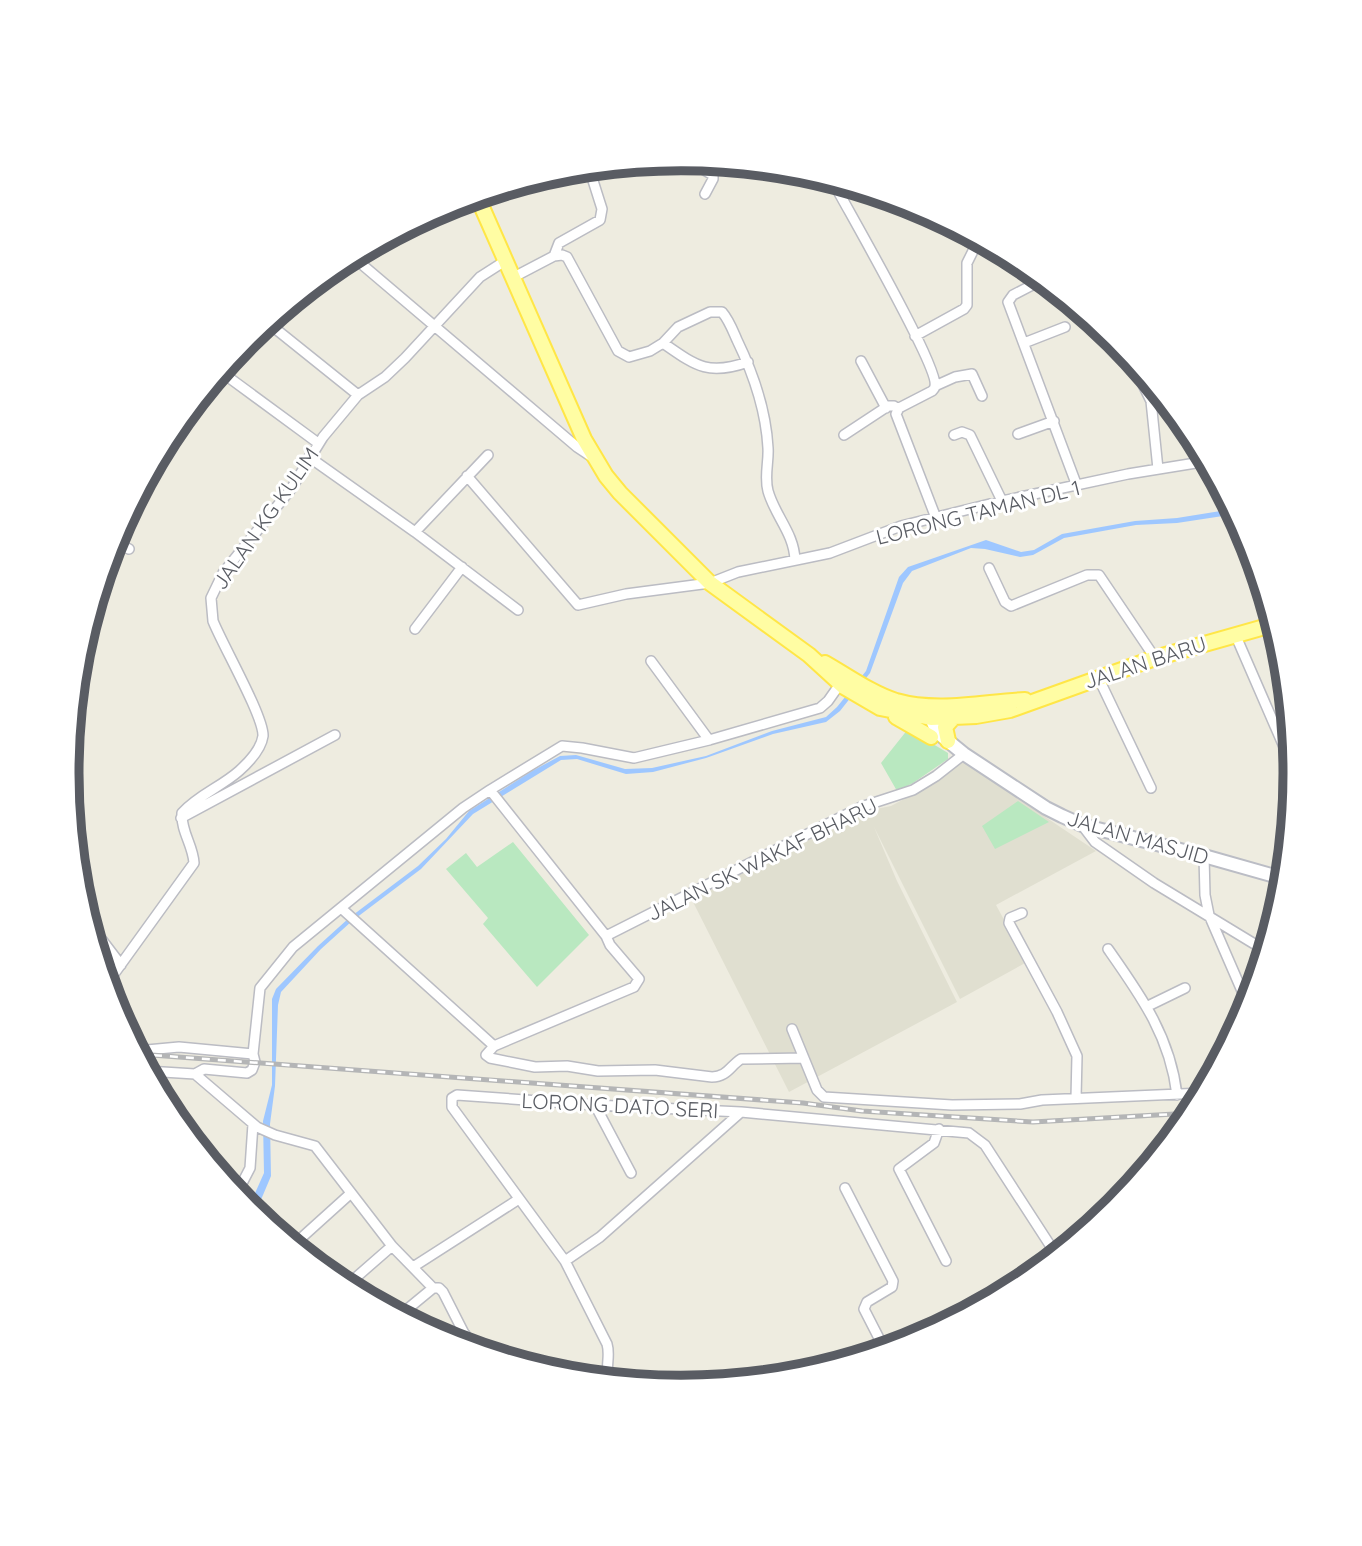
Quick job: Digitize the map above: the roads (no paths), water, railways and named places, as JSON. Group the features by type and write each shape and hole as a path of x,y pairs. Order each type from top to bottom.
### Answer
{"main road":[{"path":"481,205 594,458 620,493 710,583 809,654"},
{"path":"1254,630 1265,627"},
{"path":"1254,630 1266,629"},
{"name":"JALAN BARU","path":"809,654 840,684 862,699 880,708 926,716 1037,699 1155,657 1254,630"},
{"name":"JALAN BARU","path":"809,654 885,697 951,711"},
{"path":"908,703 926,716"},
{"path":"880,708 931,737"},
{"path":"948,741 945,727 951,711"}],"street":[{"path":"705,194 713,179 713,175 707,172"},
{"path":"554,256 559,243 595,224 602,215 592,178"},
{"path":"838,191 890,285 935,386"},
{"path":"915,336 967,305 967,263 975,247"},
{"path":"512,278 554,256 562,255 571,262 622,355 634,356 663,343 678,327 717,310 726,317 748,362 764,412 768,452 767,488 773,505 790,534 795,560"},
{"name":"JALAN KG KULIM","path":"253,757 261,746 263,733 257,713 213,621 211,598 223,573 291,489 318,443 358,395 405,358 480,277 505,261"},
{"path":"360,263 577,447 594,458"},
{"path":"1034,285 1009,298 1077,486"},
{"path":"1024,343 1065,327"},
{"path":"275,328 358,395"},
{"path":"663,343 697,364 713,370 728,369 748,362"},
{"path":"861,361 886,408"},
{"path":"898,409 932,391 935,386 972,374 982,396"},
{"path":"228,377 318,443"},
{"path":"1146,390 1151,401 1158,469"},
{"path":"844,435 886,408 894,406 898,409"},
{"path":"898,409 897,417 936,518"},
{"path":"1017,434 1054,421"},
{"path":"954,435 962,432 970,435 1002,501"},
{"path":"415,532 488,455"},
{"path":"309,457 518,610"},
{"name":"LORONG TAMAN DL 1","path":"467,476 578,605 626,594 710,583 738,572 830,554 901,526 1002,501 1197,463"},
{"path":"123,547 129,549"},
{"path":"415,629 462,568"},
{"path":"989,568 1005,602 1011,606 1087,575 1099,575 1155,657"},
{"path":"1235,634 1282,743"},
{"path":"651,661 709,740"},
{"path":"1098,677 1151,788"},
{"path":"158,1072 195,1074 204,1069 247,1073 252,1070 255,1062 253,1054 260,988 293,947 463,808 562,746 634,758 820,708 840,684"},
{"path":"926,716 931,737"},
{"name":"JALAN MASJID","path":"926,716 937,732 964,754 1046,808 1083,825 1274,877"},
{"path":"181,818 335,735"},
{"name":"JALAN MASJID","path":"931,737 964,754"},
{"name":"JALAN SK WAKAF BHARU","path":"606,936 861,807 913,790 964,754"},
{"path":"114,974 194,863 194,853 185,834 182,813 189,805 238,772 253,757 262,774"},
{"path":"492,792 639,979 634,987 494,1046 486,1055 535,1067 568,1066 598,1071 655,1070 712,1077 720,1077 741,1059 804,1058"},
{"path":"1083,825 1092,839 1106,850 1154,883 1258,946"},
{"path":"1204,856 1205,895 1209,915 1242,991"},
{"path":"341,908 494,1046"},
{"path":"1022,913 1010,918 1009,923 1077,1055 1076,1098"},
{"path":"103,941 121,965"},
{"path":"1108,949 1148,1006 1163,1037 1175,1077 1177,1094"},
{"path":"1148,1006 1185,988"},
{"path":"792,1029 817,1090 828,1098 900,1104 965,1105 1191,1093"},
{"path":"147,1050 179,1047 253,1054"},
{"path":"195,1074 255,1126 275,1135 315,1146 392,1246 433,1288"},
{"name":"LORONG DATO SERI","path":"609,1371 610,1355 607,1344 565,1261 452,1107 452,1098 457,1095 741,1112 969,1133 985,1145 1052,1248"},
{"path":"595,1105 631,1173"},
{"path":"565,1261 600,1237 741,1112"},
{"path":"241,1184 250,1168 255,1126"},
{"path":"939,1129 934,1143 901,1166 900,1172 946,1261"},
{"path":"845,1188 893,1280 892,1287 867,1302 864,1309 880,1341"},
{"path":"300,1239 350,1194"},
{"path":"413,1268 519,1199"},
{"path":"354,1279 392,1246"},
{"path":"407,1309 433,1288 439,1288 465,1334"}],"water":[{"path":"1223,511 1225,516 1177,523 1136,525 1064,538 1033,555 1020,557 971,548 912,571 903,583 870,673 840,711 826,722 773,734 706,758 653,772 626,774 577,759 561,760 473,814 421,869 352,921 321,949 281,992 270,1124 271,1176 260,1203 253,1197 264,1173 263,1121 272,1085 272,999 276,989 349,918 418,866 446,839 469,811 560,756 576,755 625,769 652,768 706,756 772,731 826,717 866,671 899,577 908,567 986,540 1021,552 1034,550 1062,534 1135,521"}],"railway":[{"path":"149,1055 1033,1122 1178,1114"}]}
